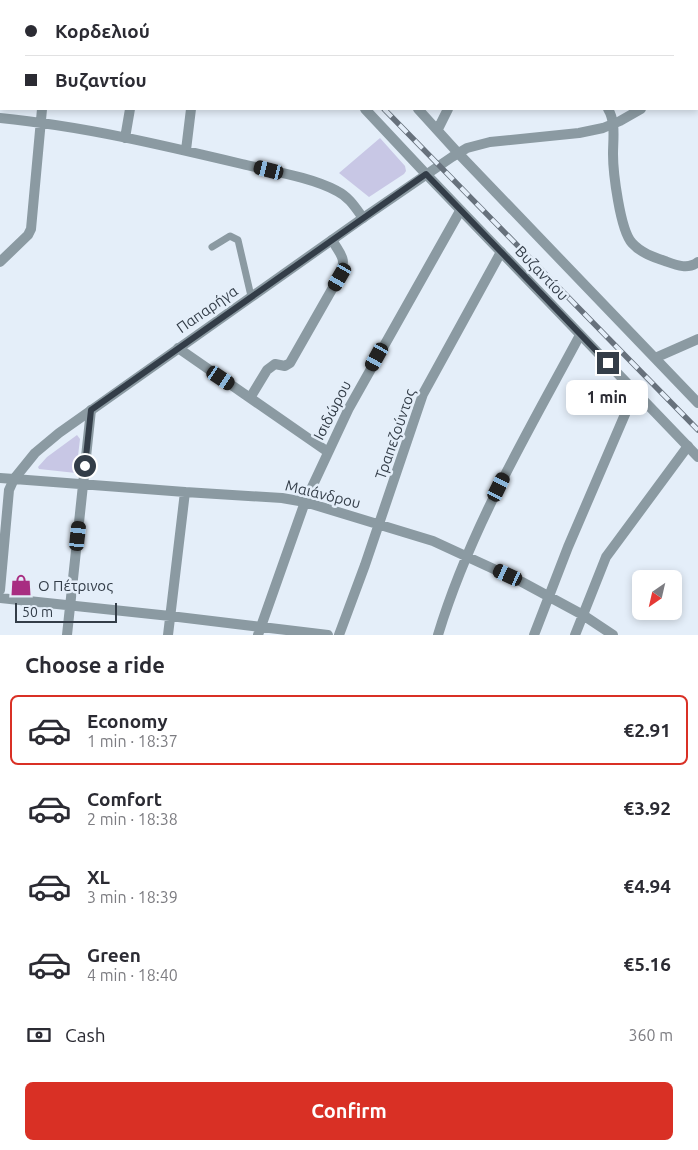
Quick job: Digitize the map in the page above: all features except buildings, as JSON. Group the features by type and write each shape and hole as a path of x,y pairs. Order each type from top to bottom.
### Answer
{"street":[{"path":"0,262 28,235 31,229 42,110"},
{"path":"125,138 130,110"},
{"path":"186,150 191,110"},
{"name":"Βυζαντίου","path":"367,110 460,211 698,456"},
{"path":"419,110 698,403"},
{"path":"438,129 448,110"},
{"path":"608,110 613,124 615,175 625,228 629,239 637,248 647,254 675,265 690,266 698,262"},
{"name":"Παπαρήγα","path":"14,479 35,453 59,432 458,153 481,144 589,132 613,124 639,110"},
{"path":"0,118 41,123 125,138 186,150 286,174 333,189 349,200 363,218"},
{"name":"Ισιδώρου","path":"259,631 305,502 328,452 359,390 460,211"},
{"path":"250,398 269,368 275,364 285,366 290,363 340,277 344,260 332,240"},
{"name":"Τραπεζούντος","path":"339,635 423,394 501,252"},
{"path":"438,635 457,579 507,471 580,335"},
{"path":"654,358 698,339"},
{"path":"178,348 328,452"},
{"path":"534,635 568,547 635,391"},
{"path":"67,635 91,410"},
{"path":"575,635 609,551 688,446"},
{"name":"Μαιάνδρου","path":"0,478 282,498 305,502 433,541 550,596 613,635"},
{"path":"0,590 9,490 14,479"},
{"path":"168,635 185,492"},
{"path":"0,598 170,616 259,631 328,635"}],"lane":[{"path":"212,247 230,236 238,240 251,296"}],"shaded area":[{"path":"380,138 405,166 406,171 369,197 339,173"},
{"path":"77,435 80,439 76,473 39,469 38,467 47,457"}],"railway":[{"path":"385,110 698,430"}],"place":[{"name":"Ο Πέτρινος","path":"21,585"}],"route":[{"path":"85,466 91,410 426,174 608,363"}]}
